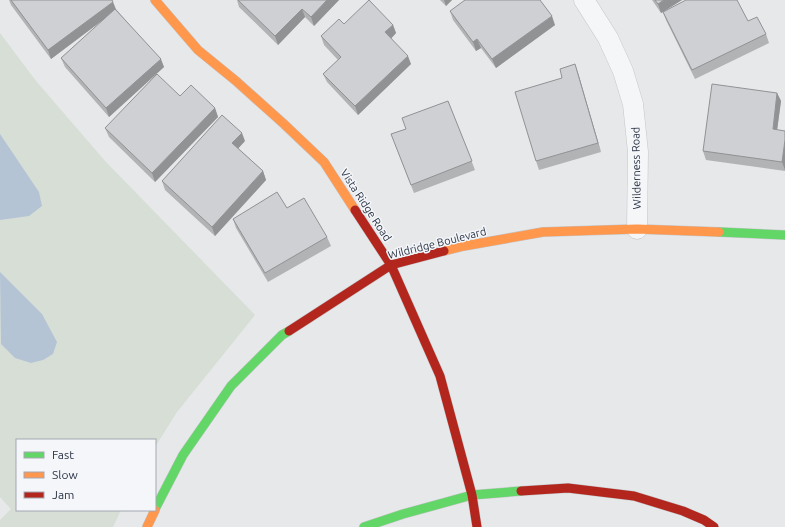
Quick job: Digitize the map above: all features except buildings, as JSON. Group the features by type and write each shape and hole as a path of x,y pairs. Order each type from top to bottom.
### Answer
{"street":[{"name":"Vista Ridge Road","path":"155,0 198,50 236,81 324,162 391,265 440,376 472,495 477,527"},
{"name":"Wilderness Road","path":"584,0 608,38 623,70 633,104 638,152 637,229"},
{"name":"Wildridge Boulevard","path":"156,508 183,456 231,386 282,335 391,265 464,246 543,232 637,229 785,235"},
{"path":"364,527 402,514 472,495 568,488 634,496 683,511 704,520 714,527"},
{"name":"Wildridge Boulevard","path":"147,527 155,511"}],"shaded area":[{"path":"0,33 36,81 105,161 255,315 177,412 156,445 156,439 16,439 16,511 121,511 113,527 0,527 0,520 11,509 0,497"}],"water":[{"path":"0,134 39,192 42,206 29,216 0,220"},
{"path":"0,272 42,314 57,342 53,354 43,360 31,363 15,358 1,344"}],"traffic: fast":[{"path":"719,232 785,235"},
{"path":"156,507 183,455 231,386 282,335 289,331"},
{"path":"364,527 403,514 472,495 521,491"}],"traffic: slow":[{"path":"155,0 198,50 236,81 324,162 355,210"},
{"path":"444,251 543,232 637,229 719,232"},
{"path":"147,527 155,511"}],"traffic: jam":[{"path":"355,210 391,265 440,376 472,495 477,527"},
{"path":"289,331 391,265 444,251"},
{"path":"521,491 568,488 634,496 683,511 704,520 714,527"}]}
